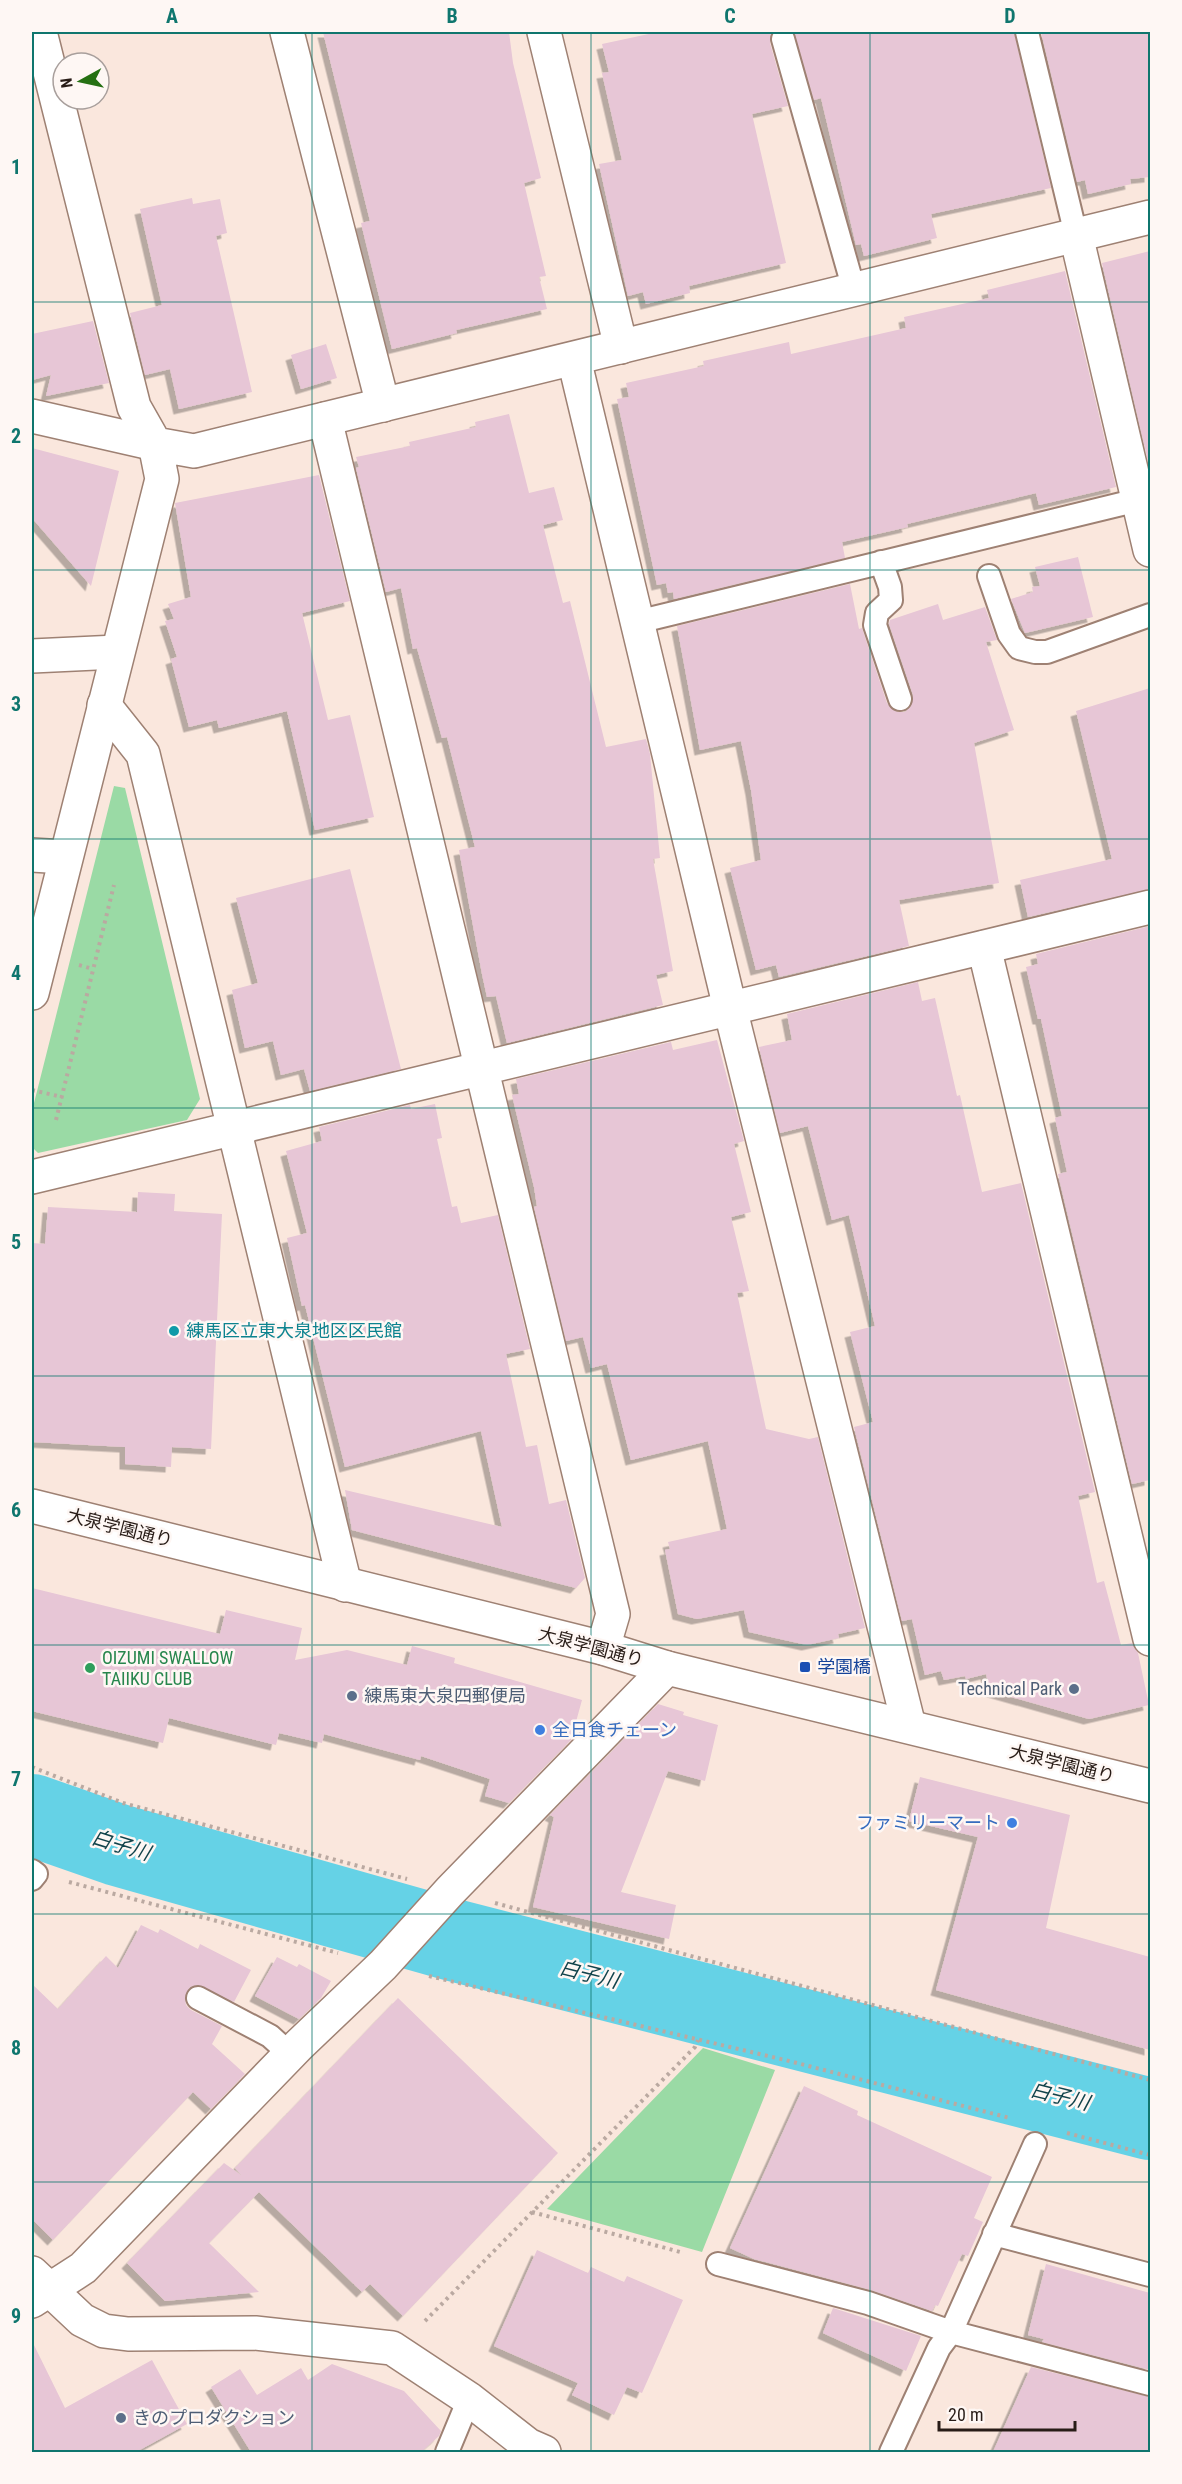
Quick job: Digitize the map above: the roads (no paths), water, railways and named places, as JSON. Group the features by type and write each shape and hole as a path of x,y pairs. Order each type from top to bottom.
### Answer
{"street":[{"path":"32,993 162,479 155,444 134,407 40,32"},
{"path":"287,32 383,405"},
{"path":"544,32 621,347"},
{"path":"32,416 194,451 1150,217"},
{"path":"1076,235 1150,550"},
{"path":"574,359 730,1008 909,1726"},
{"path":"325,419 613,1614 603,1648"},
{"path":"32,656 117,652"},
{"path":"104,705 143,754 345,1585"},
{"path":"32,855 65,857"},
{"path":"32,1178 1150,907"},
{"path":"984,947 1150,1639"},
{"name":"大泉学園通り","path":"32,1506 603,1648 668,1668 1150,1786"},
{"path":"38,2288 83,2268 290,2054 386,1961 445,1897 668,1668"},
{"path":"38,2288 82,2320 104,2331 128,2334 255,2333 392,2348 469,2399 528,2445 544,2452"}],"lane":[{"path":"1027,32 1076,235"},
{"path":"783,39 854,290"},
{"path":"637,622 1138,500"},
{"path":"881,562 890,587 891,600 877,614 875,625 900,699"},
{"path":"989,576 1010,634 1019,648 1035,652 1047,652 1150,615"},
{"path":"198,1998 270,2036 290,2054"},
{"path":"891,2452 939,2348 951,2332 1035,2144"},
{"path":"994,2234 1150,2275"},
{"path":"718,2264 868,2303 951,2332 1150,2384"},
{"path":"447,2452 469,2399"}],"waterway":[{"name":"白子川","path":"32,1815 118,1845 457,1941 1150,2119"}],"place":[{"name":"練馬区立東大泉地区区民館","path":"174,1331"},
{"name":"学園橋","path":"805,1667"},
{"name":"OIZUMI SWALLOW TAIIKU CLUB","path":"90,1668"},
{"name":"Technical Park","path":"1074,1689"},
{"name":"練馬東大泉四郵便局","path":"352,1696"},
{"name":"全日食チェーン","path":"540,1730"},
{"name":"ファミリーマート","path":"1012,1823"},
{"name":"きのプロダクション","path":"121,2418"}]}
